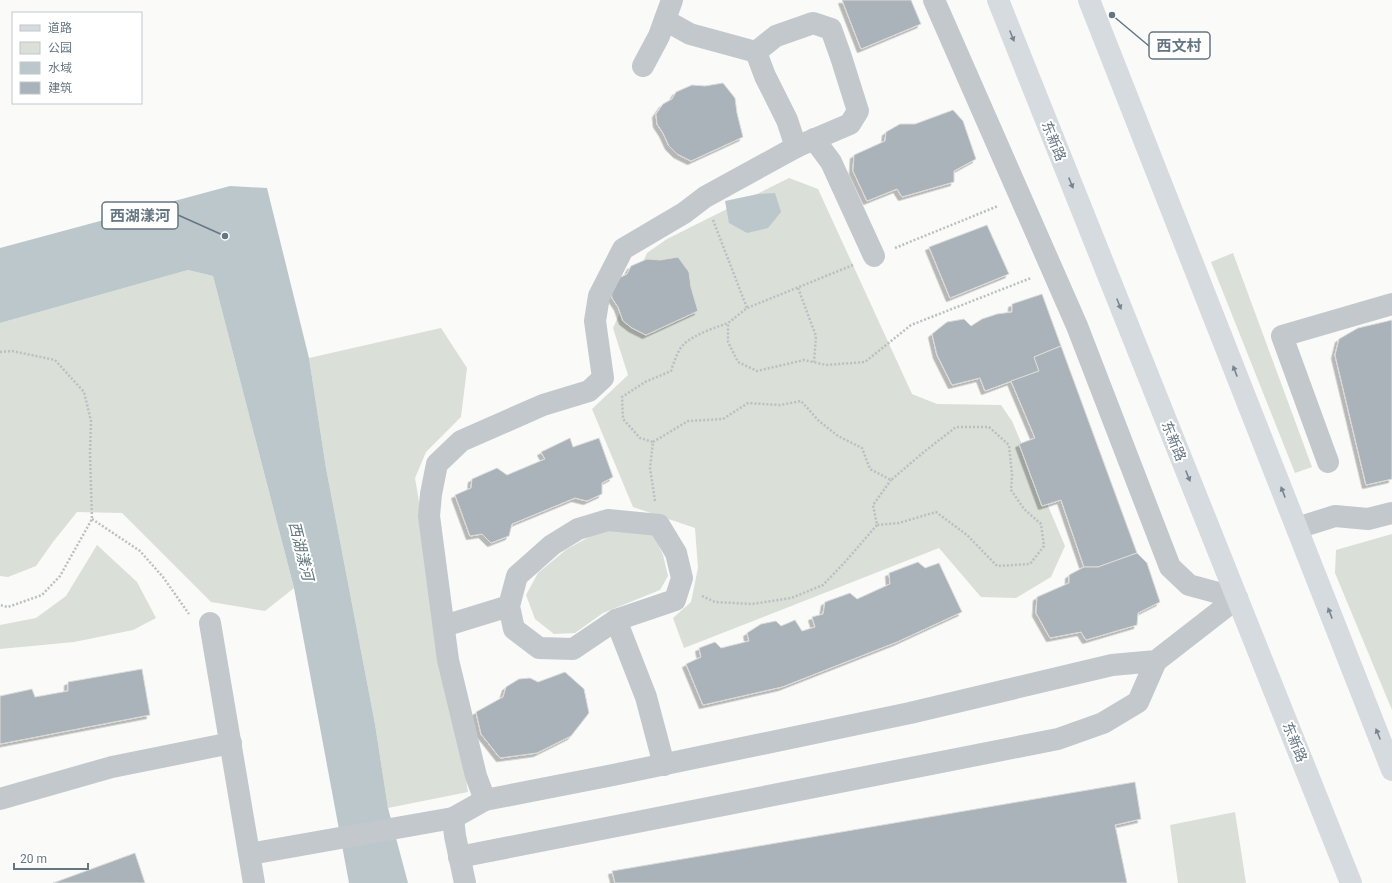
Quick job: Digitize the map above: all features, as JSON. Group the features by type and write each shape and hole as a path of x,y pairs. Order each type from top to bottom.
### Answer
{"main road":[{"name":"东新路","path":"998,0 1351,883"},
{"path":"1089,0 1392,770"}],"street":[{"path":"934,0 1077,326 1170,567 1189,585 1237,598"},
{"path":"643,66 659,36 668,10 690,34 756,52"},
{"path":"485,800 476,776 448,660 429,516 431,494 437,464 461,441 543,404 589,391 603,378 594,321 599,296 624,249 684,213 705,197 805,143 850,124 858,111 831,29 813,23 776,36 756,52"},
{"path":"756,52 765,76 787,120 805,143 831,162 874,256"},
{"path":"1328,462 1282,336 1392,304"},
{"path":"1297,528 1335,516 1368,519 1392,514"},
{"path":"608,520 659,525 676,552 682,578 679,586 675,600 616,620 573,649 539,648 514,629 509,606 516,576 552,545 578,529 608,520"},
{"path":"459,857 1058,739 1103,723 1138,702 1156,661 1237,598"},
{"path":"444,626 509,606"},
{"path":"616,620 646,697 664,765"},
{"path":"210,623 254,883"},
{"path":"250,854 453,818 485,800 664,765 910,713 1112,665 1156,661"},
{"path":"0,799 112,767 231,743"},
{"path":"453,818 465,883"}],"path":[{"path":"705,197 748,308"},
{"path":"891,480 870,469 862,448 838,436 819,421 802,401 780,405 748,403 722,419 688,421 653,442 640,438 623,419 622,397 645,382 671,371 684,343 709,329 728,323 748,308 1021,197"},
{"path":"728,323 728,342 738,362 758,371 804,360 826,365 865,362 911,325 1053,270"},
{"path":"798,288 816,336 814,362"},
{"path":"0,352 12,351 55,360 84,392 91,421 90,454 92,520 60,576 42,595 8,607 0,605"},
{"path":"679,586 715,602 752,604 791,598 823,585 877,525 899,523 936,512 967,535 997,566 1030,564 1044,546 1041,524 1024,509 1011,490 1012,475 1008,445 989,427 956,427 891,480 873,505 877,525"},
{"path":"653,442 650,468 659,525"},
{"path":"92,520 140,551 163,577 192,618 210,623"}],"green space":[{"path":"789,178 818,189 912,394 937,404 1001,405 1012,421 1065,546 1051,577 1016,598 981,597 939,548 684,648 673,618 691,602 698,568 695,528 633,507 592,409 628,375 613,328 647,253 667,239"},
{"path":"1233,253 1312,467 1295,473 1211,262"},
{"path":"188,270 213,276 294,588 265,611 211,602 122,513 77,512 36,566 8,577 0,576 0,323"},
{"path":"441,328 467,368 461,417 426,452 415,478 468,792 388,808 375,724 326,468 309,358"},
{"path":"604,529 652,532 663,555 668,576 660,590 603,613 575,633 554,634 535,619 526,595 538,573 567,549"},
{"path":"1392,534 1392,710 1335,573 1336,550"},
{"path":"97,545 137,582 156,618 133,630 74,642 0,649 0,625 36,618 66,596"},
{"path":"1235,812 1246,883 1178,883 1170,825"}],"water":[{"path":"230,186 267,188 309,358 326,468 375,724 388,808 408,883 349,883 294,588 213,276 188,270 0,323 0,248"},
{"path":"775,193 781,212 768,228 747,233 729,223 725,201 758,194"}],"building":[{"path":"842,0 911,0 921,24 861,49"},
{"path":"723,83 735,98 743,137 691,161 677,154 669,146 657,124 656,114 663,104 672,99 676,92 692,85 705,86"},
{"path":"953,110 963,121 976,159 954,171 954,182 902,197 897,189 867,201 853,171 854,155 885,141 886,132 900,124 915,124"},
{"path":"987,225 1009,274 950,298 929,247"},
{"path":"678,257 689,272 691,287 698,311 646,335 632,328 623,321 618,307 612,298 611,289 617,279 627,274 631,266 647,259 660,260"},
{"path":"1042,294 1061,346 1034,357 1039,371 985,391 980,378 952,385 937,355 932,334 947,322 964,319 971,326 982,319 997,314 1012,312 1012,304"},
{"path":"1392,320 1392,479 1366,485 1335,355 1339,339 1358,328"},
{"path":"1061,346 1137,553 1098,567 1084,567 1061,500 1042,506 1019,444 1035,438 1011,381 1039,371 1034,357"},
{"path":"570,438 573,447 599,438 613,477 602,483 602,494 587,501 575,498 512,524 509,536 491,543 482,534 470,536 455,495 471,488 472,479 497,468 507,475 545,459 541,452"},
{"path":"1137,553 1147,563 1160,602 1138,613 1137,625 1086,640 1081,632 1050,638 1036,613 1037,597 1069,583 1069,575 1084,567 1098,567"},
{"path":"918,562 925,568 939,563 962,612 897,642 782,687 703,705 686,664 701,657 699,648 715,642 721,648 749,641 747,633 761,624 776,621 781,626 795,620 802,631 815,627 812,617 823,614 825,602 850,593 857,599 890,584 889,573"},
{"path":"142,669 150,715 0,744 0,696 32,689 35,697 68,691 68,682"},
{"path":"565,672 584,689 589,713 571,736 537,753 500,758 481,734 476,712 503,697 506,687 519,679 530,678 538,682"},
{"path":"1135,782 1141,819 1115,825 1127,883 615,883 612,871"},
{"path":"135,853 145,883 53,883"}],"place":[{"name":"西文村","path":"1112,15"},
{"name":"西湖漾河","path":"225,236"}]}
